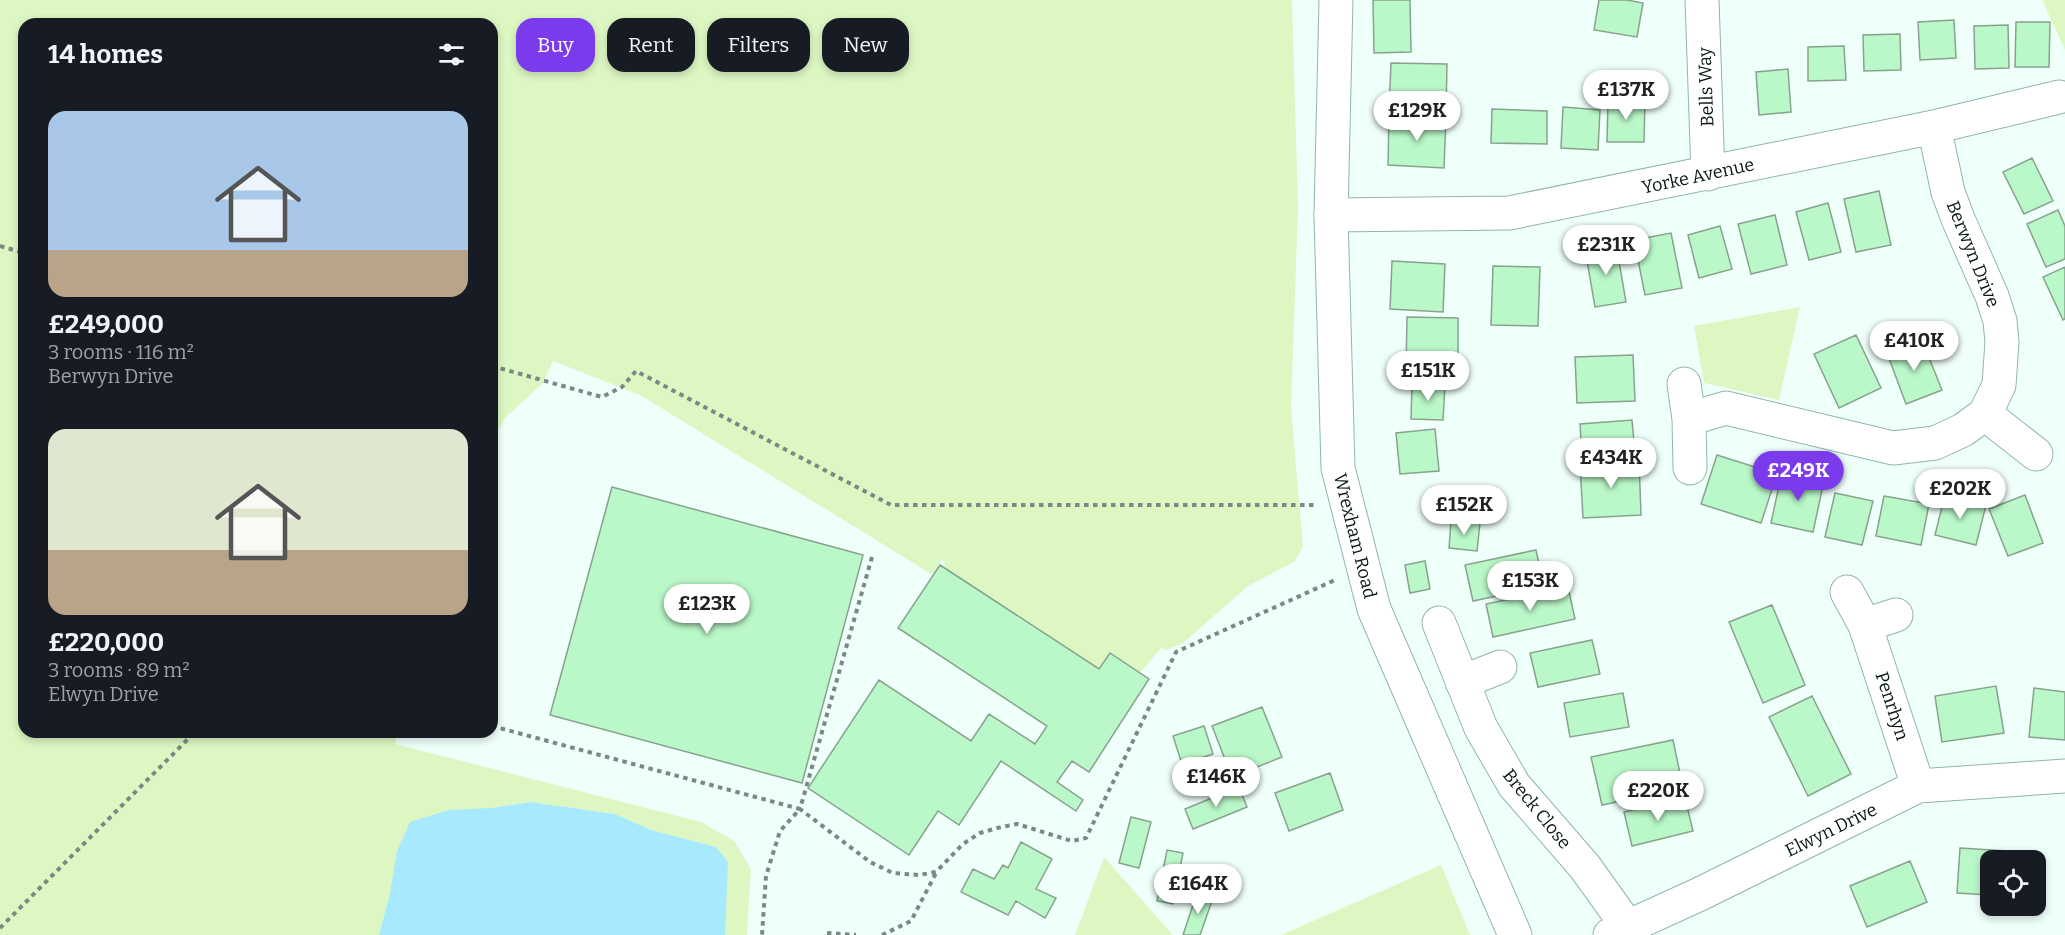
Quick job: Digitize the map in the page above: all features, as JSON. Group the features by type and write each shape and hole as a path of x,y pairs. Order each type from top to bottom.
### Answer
{"street":[{"name":"Wrexham Road","path":"1336,0 1331,215 1338,468 1374,609 1515,935"},
{"name":"Bells Way","path":"1702,0 1708,174"},
{"name":"Yorke Avenue","path":"1331,215 1509,213 1934,128 2059,97"},
{"name":"Berwyn Drive","path":"1689,419 1726,408 1893,448 1935,443 1963,430 1985,414 1999,385 2002,342 2000,321 1992,296 1948,192 1934,128"},
{"path":"1684,384 1689,419 1690,468"},
{"path":"1985,414 2036,454"},
{"name":"Penrhyn","path":"1847,592 1865,626 1918,786"},
{"path":"1865,626 1896,615"},
{"name":"Breck Close","path":"1439,624 1481,728 1514,785 1585,867 1623,932"},
{"path":"1462,682 1500,667"},
{"name":"Elwyn Drive","path":"1623,932 1918,786 2065,776"}],"path":[{"path":"0,246 18,251"},
{"path":"498,368 602,397 622,387 636,371 891,505 1347,505"},
{"path":"762,935 766,876 780,831 800,809 872,557"},
{"path":"882,935 911,921 936,872 963,844 980,832 1017,824 1072,841 1086,838 1176,652 1363,568"},
{"path":"498,728 800,809 870,862 893,873 919,875 936,872"},
{"path":"0,928 189,738"},
{"path":"827,933 856,935"}],"green space":[{"path":"0,0 1292,0 1298,208 1291,408 1303,547 1294,562 1248,586 1183,643 1167,650 1161,648 1140,673 1099,669 945,568 943,558 933,575 640,395 553,361 543,383 505,418 498,431 498,18 18,18 18,738 396,738 395,744 701,822 734,841 751,869 747,935 725,935 716,847 651,830 615,814 530,802 491,808 390,893 379,935 0,935"},
{"path":"2042,0 2065,0 2065,50"},
{"path":"1800,307 1779,400 1704,383 1694,326"},
{"path":"1104,857 1173,935 1075,935"},
{"path":"1441,865 1470,935 1281,935"}],"water":[{"path":"530,802 615,814 651,830 716,847 728,862 725,935 379,935 390,893 397,851 410,822 449,810 491,808"}],"building":[{"path":"1373,0 1410,0 1411,52 1374,53"},
{"path":"1599,0 1627,0 1643,3 1637,37 1594,30"},
{"path":"1954,20 1956,58 1920,60 1918,22"},
{"path":"2016,22 2050,22 2049,67 2015,67"},
{"path":"2008,25 2009,68 1975,69 1974,26"},
{"path":"1900,34 1901,70 1864,71 1863,35"},
{"path":"1844,46 1846,80 1808,81 1808,47"},
{"path":"1391,63 1447,64 1446,111 1389,110"},
{"path":"1788,69 1791,112 1759,115 1756,72"},
{"path":"1608,100 1645,101 1644,142 1607,142"},
{"path":"1563,107 1600,110 1598,150 1561,148"},
{"path":"1492,109 1547,111 1547,144 1491,143"},
{"path":"1389,117 1446,119 1444,168 1388,165"},
{"path":"2032,158 2053,201 2024,214 2003,172"},
{"path":"1879,191 1891,245 1856,252 1844,199"},
{"path":"1828,203 1841,252 1809,260 1796,212"},
{"path":"2058,210 2065,226 2065,259 2046,267 2027,224"},
{"path":"1775,215 1787,265 1751,274 1738,224"},
{"path":"1720,226 1732,269 1699,278 1688,235"},
{"path":"1671,233 1682,288 1645,295 1634,240"},
{"path":"1616,244 1626,302 1595,307 1585,249"},
{"path":"1392,261 1445,264 1443,312 1390,309"},
{"path":"1493,266 1540,267 1538,326 1491,325"},
{"path":"2065,267 2065,319 2063,320 2043,277"},
{"path":"1407,317 1458,318 1458,368 1406,367"},
{"path":"1856,335 1881,388 1839,408 1814,354"},
{"path":"1922,340 1942,390 1906,404 1887,353"},
{"path":"1633,355 1635,401 1577,403 1575,357"},
{"path":"1412,384 1445,385 1443,420 1411,419"},
{"path":"1632,420 1635,453 1582,457 1580,424"},
{"path":"1435,429 1439,471 1400,474 1396,433"},
{"path":"1717,455 1777,474 1761,523 1701,504"},
{"path":"1639,460 1641,515 1583,518 1580,463"},
{"path":"1782,472 1824,481 1813,532 1771,523"},
{"path":"612,487 863,555 802,783 550,715"},
{"path":"1835,493 1873,501 1862,545 1825,537"},
{"path":"1945,495 1986,505 1976,545 1935,535"},
{"path":"2025,495 2043,543 2008,556 1989,509"},
{"path":"1884,496 1929,504 1921,545 1876,536"},
{"path":"1451,521 1480,523 1477,551 1449,548"},
{"path":"1536,550 1544,586 1473,601 1465,565"},
{"path":"1425,561 1430,589 1410,593 1405,565"},
{"path":"940,565 1099,669 1110,653 1149,679 1089,772 1072,761 1057,782 1083,800 1076,811 1001,761 959,825 938,811 909,855 808,788 879,680 971,741 989,714 1035,744 1047,726 898,628"},
{"path":"1568,587 1575,619 1493,637 1486,604"},
{"path":"1772,605 1805,685 1763,703 1729,622"},
{"path":"1592,640 1600,674 1538,687 1530,653"},
{"path":"1996,686 2004,733 1942,742 1935,696"},
{"path":"2034,688 2065,692 2065,740 2029,737"},
{"path":"1623,693 1629,727 1570,737 1564,703"},
{"path":"1812,696 1851,774 1808,796 1769,717"},
{"path":"1262,707 1282,757 1232,777 1212,726"},
{"path":"1204,726 1213,754 1182,764 1173,736"},
{"path":"1673,740 1683,788 1602,805 1591,757"},
{"path":"1330,773 1343,810 1289,831 1275,793"},
{"path":"1239,787 1247,807 1193,829 1185,809"},
{"path":"1685,798 1693,831 1632,846 1624,812"},
{"path":"1131,817 1151,822 1139,868 1119,863"},
{"path":"1021,842 1052,859 1036,889 1056,898 1045,918 1016,901 1008,915 961,892 973,869 994,879 1003,865 1008,868"},
{"path":"1960,848 1992,850 1980,850 1980,894 1957,893"},
{"path":"1167,850 1183,853 1173,904 1157,901"},
{"path":"1910,861 1927,902 1867,927 1850,886"},
{"path":"1197,893 1213,898 1200,935 1183,935"}]}
